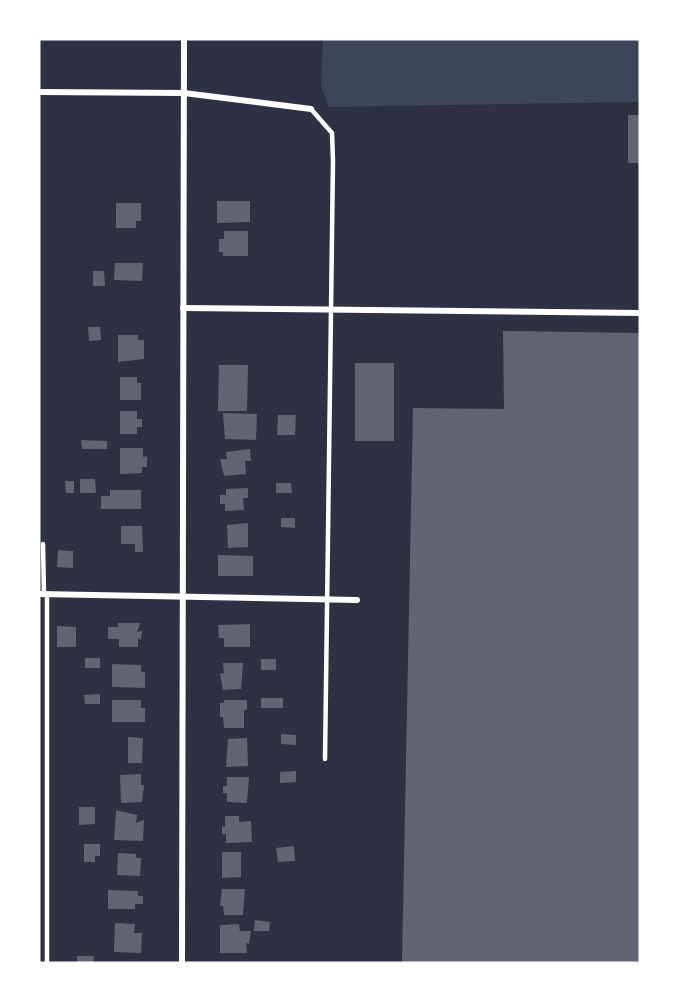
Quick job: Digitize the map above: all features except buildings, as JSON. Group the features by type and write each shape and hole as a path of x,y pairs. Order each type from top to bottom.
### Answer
{"street":[{"path":"182,963 184,39"},
{"path":"39,92 184,93 311,109"},
{"path":"183,308 640,313"},
{"path":"43,594 357,600"}],"lane":[{"path":"311,109 332,133 325,759"},
{"path":"43,544 47,963"}],"shaded area":[{"path":"323,39 640,39 640,102 329,107 321,86"}]}
